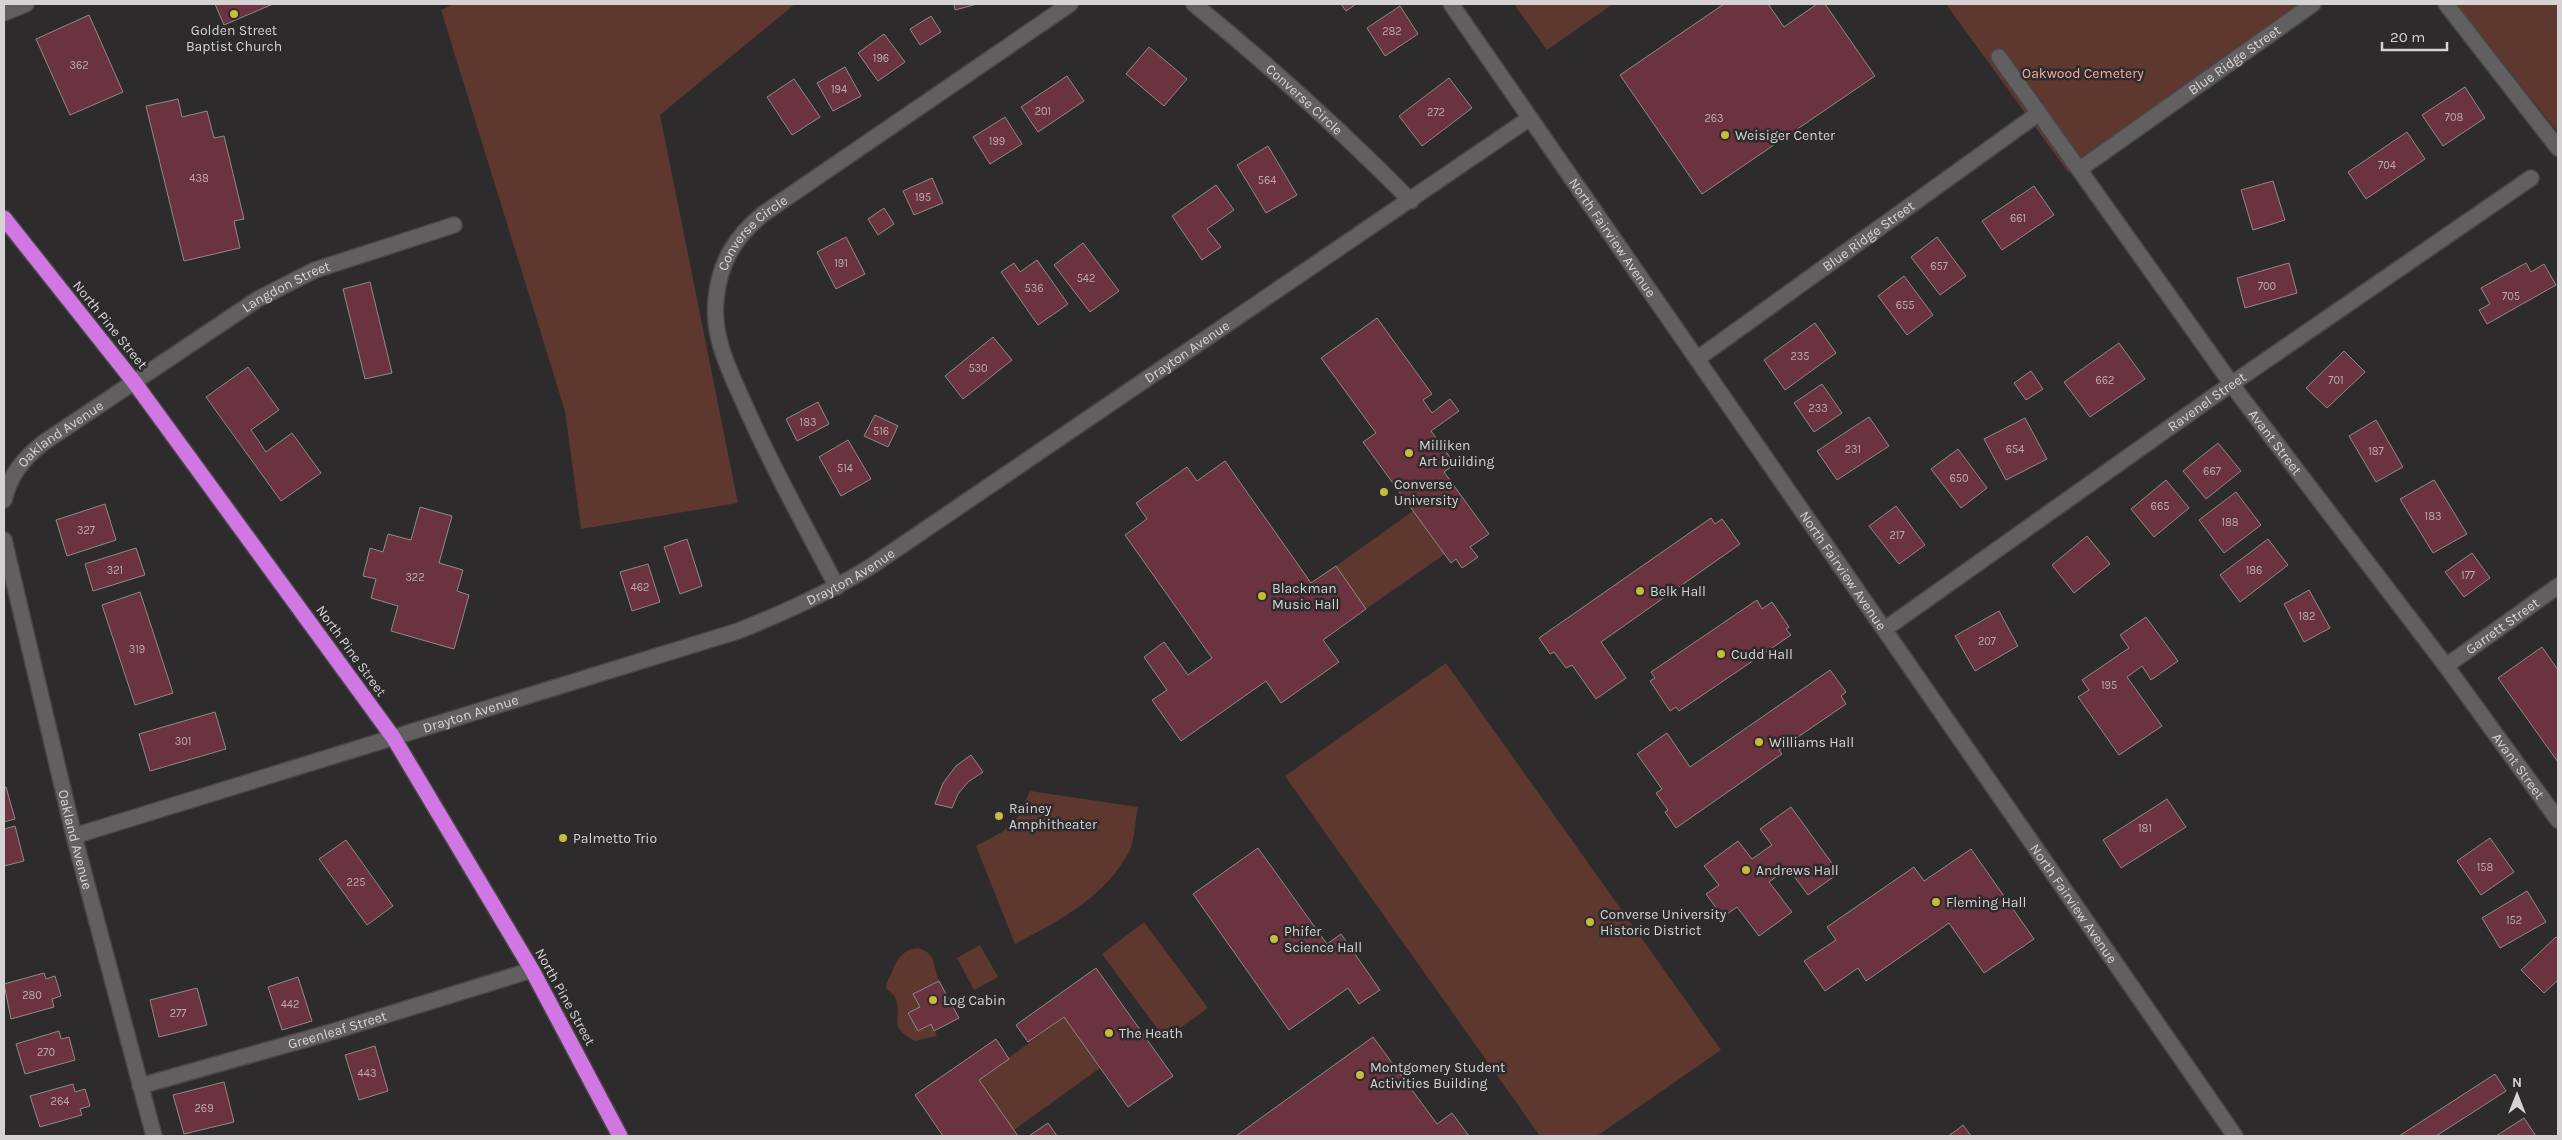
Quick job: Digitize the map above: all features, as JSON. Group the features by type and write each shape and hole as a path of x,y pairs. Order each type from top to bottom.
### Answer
{"highway":[{"name":"North Pine Street","path":"4,218 134,382 394,737 532,970 620,1136"}],"street":[{"path":"4,13 26,4"},
{"name":"Converse Circle","path":"837,587 767,456 723,356 716,329 715,302 720,275 730,250 744,230 763,214 902,117 1070,4"},
{"name":"Converse Circle","path":"1194,4 1260,58 1338,129 1411,201"},
{"name":"North Fairview Avenue","path":"1451,4 2235,1136"},
{"name":"Blue Ridge Street","path":"2080,168 2313,4"},
{"path":"2446,4 2558,148"},
{"name":"Avant Street","path":"1999,57 2080,168 2232,384 2446,666 2558,820"},
{"name":"Blue Ridge Street","path":"1697,359 2039,113"},
{"name":"Drayton Avenue","path":"74,836 738,631 789,611 837,587 1411,201 1530,118"},
{"name":"Ravenel Street","path":"1885,629 2232,384 2531,178"},
{"name":"Langdon Street","path":"134,382 258,299 315,270 454,225"},
{"name":"Oakland Avenue","path":"4,500 15,470 28,455 134,382"},
{"name":"Oakland Avenue","path":"4,540 74,836 154,1136"},
{"name":"Garrett Street","path":"2446,666 2558,586"},
{"name":"Greenleaf Street","path":"140,1086 328,1034 532,970"}],"green space":[{"path":"454,4 795,4 660,115 738,503 581,529 565,411 441,10"},
{"path":"1514,4 1613,4 1547,50"},
{"name":"Oakwood Cemetery","path":"1946,4 2300,4 2068,172"},
{"path":"2456,4 2558,4 2558,132"},
{"path":"1413,511 1445,554 1366,609 1336,566"},
{"path":"1446,663 1721,1050 1597,1136 1540,1136 1285,776"},
{"path":"1030,791 1138,807 1134,836 1129,852 1107,883 1064,917 1015,944 976,846 1002,832 1018,817"},
{"path":"1144,922 1208,1008 1165,1039 1102,954"},
{"path":"980,945 998,977 974,990 957,958"},
{"path":"918,948 931,956 939,981 914,994 920,1007 908,1014 918,1031 931,1024 937,1036 915,1041 901,1031 898,1026 898,1007 895,998 886,988 887,981 898,959 904,953"},
{"path":"1064,1017 1100,1068 1014,1130 979,1080"}],"building":[{"name":"Golden Street Baptist Church","path":"215,4 273,4 224,25"},
{"path":"954,4 977,4 955,10"},
{"path":"1341,4 1356,4 1346,11"},
{"name":"Weisiger Center","path":"1724,4 1768,4 1784,27 1817,4 1825,4 1875,76 1702,194 1620,75"},
{"path":"1400,6 1418,34 1385,56 1367,28"},
{"path":"89,15 123,92 70,115 36,39"},
{"path":"931,16 941,32 920,45 910,29"},
{"path":"884,34 905,62 878,81 858,53"},
{"path":"1149,47 1187,79 1164,106 1126,74"},
{"path":"845,67 861,96 833,111 817,83"},
{"path":"1067,76 1084,101 1038,132 1021,107"},
{"path":"1449,78 1472,108 1422,146 1399,116"},
{"path":"794,79 820,117 792,135 767,97"},
{"path":"2465,87 2485,118 2443,146 2422,115"},
{"path":"178,99 182,117 207,111 214,138 224,136 244,219 234,221 240,248 184,261 146,106"},
{"path":"1005,117 1022,144 990,164 973,137"},
{"path":"2407,132 2425,159 2366,199 2348,172"},
{"path":"1268,146 1297,195 1266,213 1237,165"},
{"path":"932,178 943,203 914,215 903,191"},
{"path":"2273,181 2285,220 2253,230 2241,190"},
{"path":"1216,185 1234,210 1207,229 1221,247 1202,260 1172,216"},
{"path":"2034,186 2054,215 2002,250 1982,221"},
{"path":"884,208 894,224 878,235 868,219"},
{"path":"846,237 865,274 836,289 817,252"},
{"path":"1937,237 1966,276 1940,295 1911,257"},
{"path":"1083,243 1119,291 1090,312 1054,265"},
{"path":"1037,260 1068,304 1038,325 1001,272 1014,263 1020,272"},
{"path":"2289,263 2297,293 2245,308 2237,278"},
{"path":"2526,263 2531,272 2544,264 2556,285 2487,324 2479,310 2490,304 2481,288"},
{"path":"1904,276 1933,315 1907,335 1878,296"},
{"path":"370,282 392,373 365,379 343,289"},
{"name":"Milliken Art building","path":"1377,318 1432,394 1423,400 1432,413 1450,399 1459,411 1431,431 1455,464 1444,472 1489,534 1470,547 1478,557 1462,568 1456,559 1451,563 1363,442 1376,433 1321,358"},
{"path":"1815,323 1836,353 1785,390 1764,360"},
{"path":"993,337 1012,360 963,399 945,376"},
{"path":"2119,343 2145,379 2090,417 2064,382"},
{"path":"2344,351 2365,372 2327,408 2306,388"},
{"path":"248,367 279,410 251,430 266,452 292,433 321,473 281,501 206,397"},
{"path":"2031,371 2043,389 2026,400 2014,383"},
{"path":"1822,384 1842,413 1814,432 1794,403"},
{"path":"818,402 829,424 797,441 786,419"},
{"path":"875,415 898,426 888,447 864,436"},
{"path":"1869,417 1889,446 1837,480 1817,451"},
{"path":"2025,418 2047,459 2006,480 1984,439"},
{"path":"2376,420 2403,467 2376,482 2349,436"},
{"path":"848,440 871,479 841,496 819,457"},
{"path":"2218,443 2241,471 2206,499 2183,471"},
{"path":"1958,449 1987,488 1961,508 1931,469"},
{"name":"Blackman Music Hall","path":"1225,461 1311,583 1336,566 1366,609 1323,640 1339,662 1281,703 1266,681 1181,741 1152,700 1167,690 1144,657 1164,642 1188,675 1212,658 1125,535 1147,519 1136,503 1187,467 1197,481"},
{"path":"2166,480 2189,508 2154,537 2131,509"},
{"path":"2434,480 2467,534 2433,553 2400,499"},
{"path":"2236,492 2261,525 2224,553 2199,520"},
{"path":"105,504 116,540 67,556 56,520"},
{"path":"1896,506 1925,545 1899,564 1869,526"},
{"path":"420,507 452,516 439,563 463,570 457,591 469,595 454,649 391,631 398,606 371,598 376,579 363,576 370,548 383,552 388,534 411,540"},
{"name":"Belk Hall","path":"1711,518 1715,524 1722,519 1740,544 1601,642 1626,678 1596,699 1572,665 1566,668 1554,652 1550,654 1539,638"},
{"path":"2087,536 2110,564 2074,593 2052,565"},
{"path":"687,539 702,586 680,594 664,547"},
{"path":"2268,539 2288,565 2240,602 2220,575"},
{"path":"136,548 145,575 93,591 85,564"},
{"path":"2472,553 2490,578 2464,597 2445,572"},
{"path":"648,564 660,602 632,611 620,572"},
{"path":"2309,590 2330,628 2304,642 2284,604"},
{"path":"140,592 173,693 135,705 102,605"},
{"name":"Cudd Hall","path":"1757,600 1762,609 1772,602 1789,627 1786,629 1791,635 1679,711 1676,707 1670,711 1650,681 1655,678 1651,672"},
{"path":"1999,611 2018,646 1975,671 1955,636"},
{"path":"2146,617 2178,661 2151,680 2142,666 2127,677 2162,726 2119,755 2078,697 2089,690 2082,680 2129,648 2120,635"},
{"path":"2542,647 2558,670 2558,762 2498,678"},
{"name":"Williams Hall","path":"1830,670 1846,692 1841,696 1846,704 1779,750 1782,754 1676,828 1665,812 1668,810 1656,793 1662,789 1637,754 1667,733 1690,767"},
{"path":"215,712 226,749 150,771 139,734"},
{"path":"971,755 983,772 968,782 958,794 952,808 935,804 943,783 956,766"},
{"path":"6,787 15,819 4,822 4,788"},
{"path":"2167,799 2186,827 2121,868 2103,840"},
{"name":"Andrews Hall","path":"1791,807 1839,873 1808,895 1788,868 1769,882 1792,912 1759,936 1737,907 1723,917 1706,894 1719,885 1704,866 1738,841 1752,859 1772,845 1760,829"},
{"path":"15,826 24,861 4,866 4,829"},
{"path":"2490,838 2514,872 2481,895 2457,861"},
{"path":"346,840 393,906 367,925 319,859"},
{"name":"Phifer Science Hall","path":"1258,848 1327,944 1341,934 1380,990 1359,1004 1348,988 1289,1030 1193,894"},
{"name":"Fleming Hall","path":"1971,849 2034,939 1984,973 1949,923 1866,981 1858,968 1825,991 1804,961 1836,940 1827,927 1914,867 1924,881"},
{"path":"2527,891 2546,922 2500,948 2482,918"},
{"path":"2556,937 2558,939 2558,980 2544,993 2521,970"},
{"name":"The Heath","path":"1096,968 1173,1076 1128,1107 1064,1017 1028,1042 1016,1025"},
{"path":"44,973 46,979 55,976 61,996 52,999 54,1007 11,1019 4,984"},
{"path":"298,977 312,1021 282,1030 268,987"},
{"name":"Log Cabin","path":"939,981 959,1018 934,1031 931,1024 918,1031 908,1013 920,1007 913,994"},
{"path":"197,988 207,1025 159,1037 150,1000"},
{"path":"59,1031 61,1039 69,1037 75,1060 25,1074 16,1044"},
{"name":"Montgomery Student Activities Building","path":"1373,1037 1437,1124 1452,1113 1469,1136 1236,1136"},
{"path":"996,1039 1009,1059 979,1080 1018,1136 943,1136 915,1095"},
{"path":"375,1046 388,1091 359,1100 345,1055"},
{"path":"2495,1074 2506,1091 2436,1136 2399,1136"},
{"path":"224,1082 234,1122 184,1134 173,1095"},
{"path":"73,1084 75,1092 85,1089 90,1106 80,1109 82,1115 40,1127 30,1096"},
{"path":"2524,1118 2536,1136 2496,1136"},
{"path":"1048,1123 1057,1136 1029,1136"},
{"path":"1963,1125 1971,1136 1948,1136 1957,1130"}],"place":[{"name":"Golden Street Baptist Church","path":"234,14"},
{"name":"Weisiger Center","path":"1725,135"},
{"name":"Milliken Art building","path":"1409,453"},
{"name":"Converse University","path":"1384,492"},
{"name":"Belk Hall","path":"1640,591"},
{"name":"Blackman Music Hall","path":"1262,596"},
{"name":"Cudd Hall","path":"1721,654"},
{"name":"Williams Hall","path":"1759,742"},
{"name":"Rainey Amphitheater","path":"999,816"},
{"name":"Palmetto Trio","path":"563,838"},
{"name":"Andrews Hall","path":"1746,870"},
{"name":"Fleming Hall","path":"1936,902"},
{"name":"Converse University Historic District","path":"1590,922"},
{"name":"Phifer Science Hall","path":"1274,939"},
{"name":"Log Cabin","path":"933,1000"},
{"name":"The Heath","path":"1109,1033"},
{"name":"Montgomery Student Activities Building","path":"1360,1075"}]}
